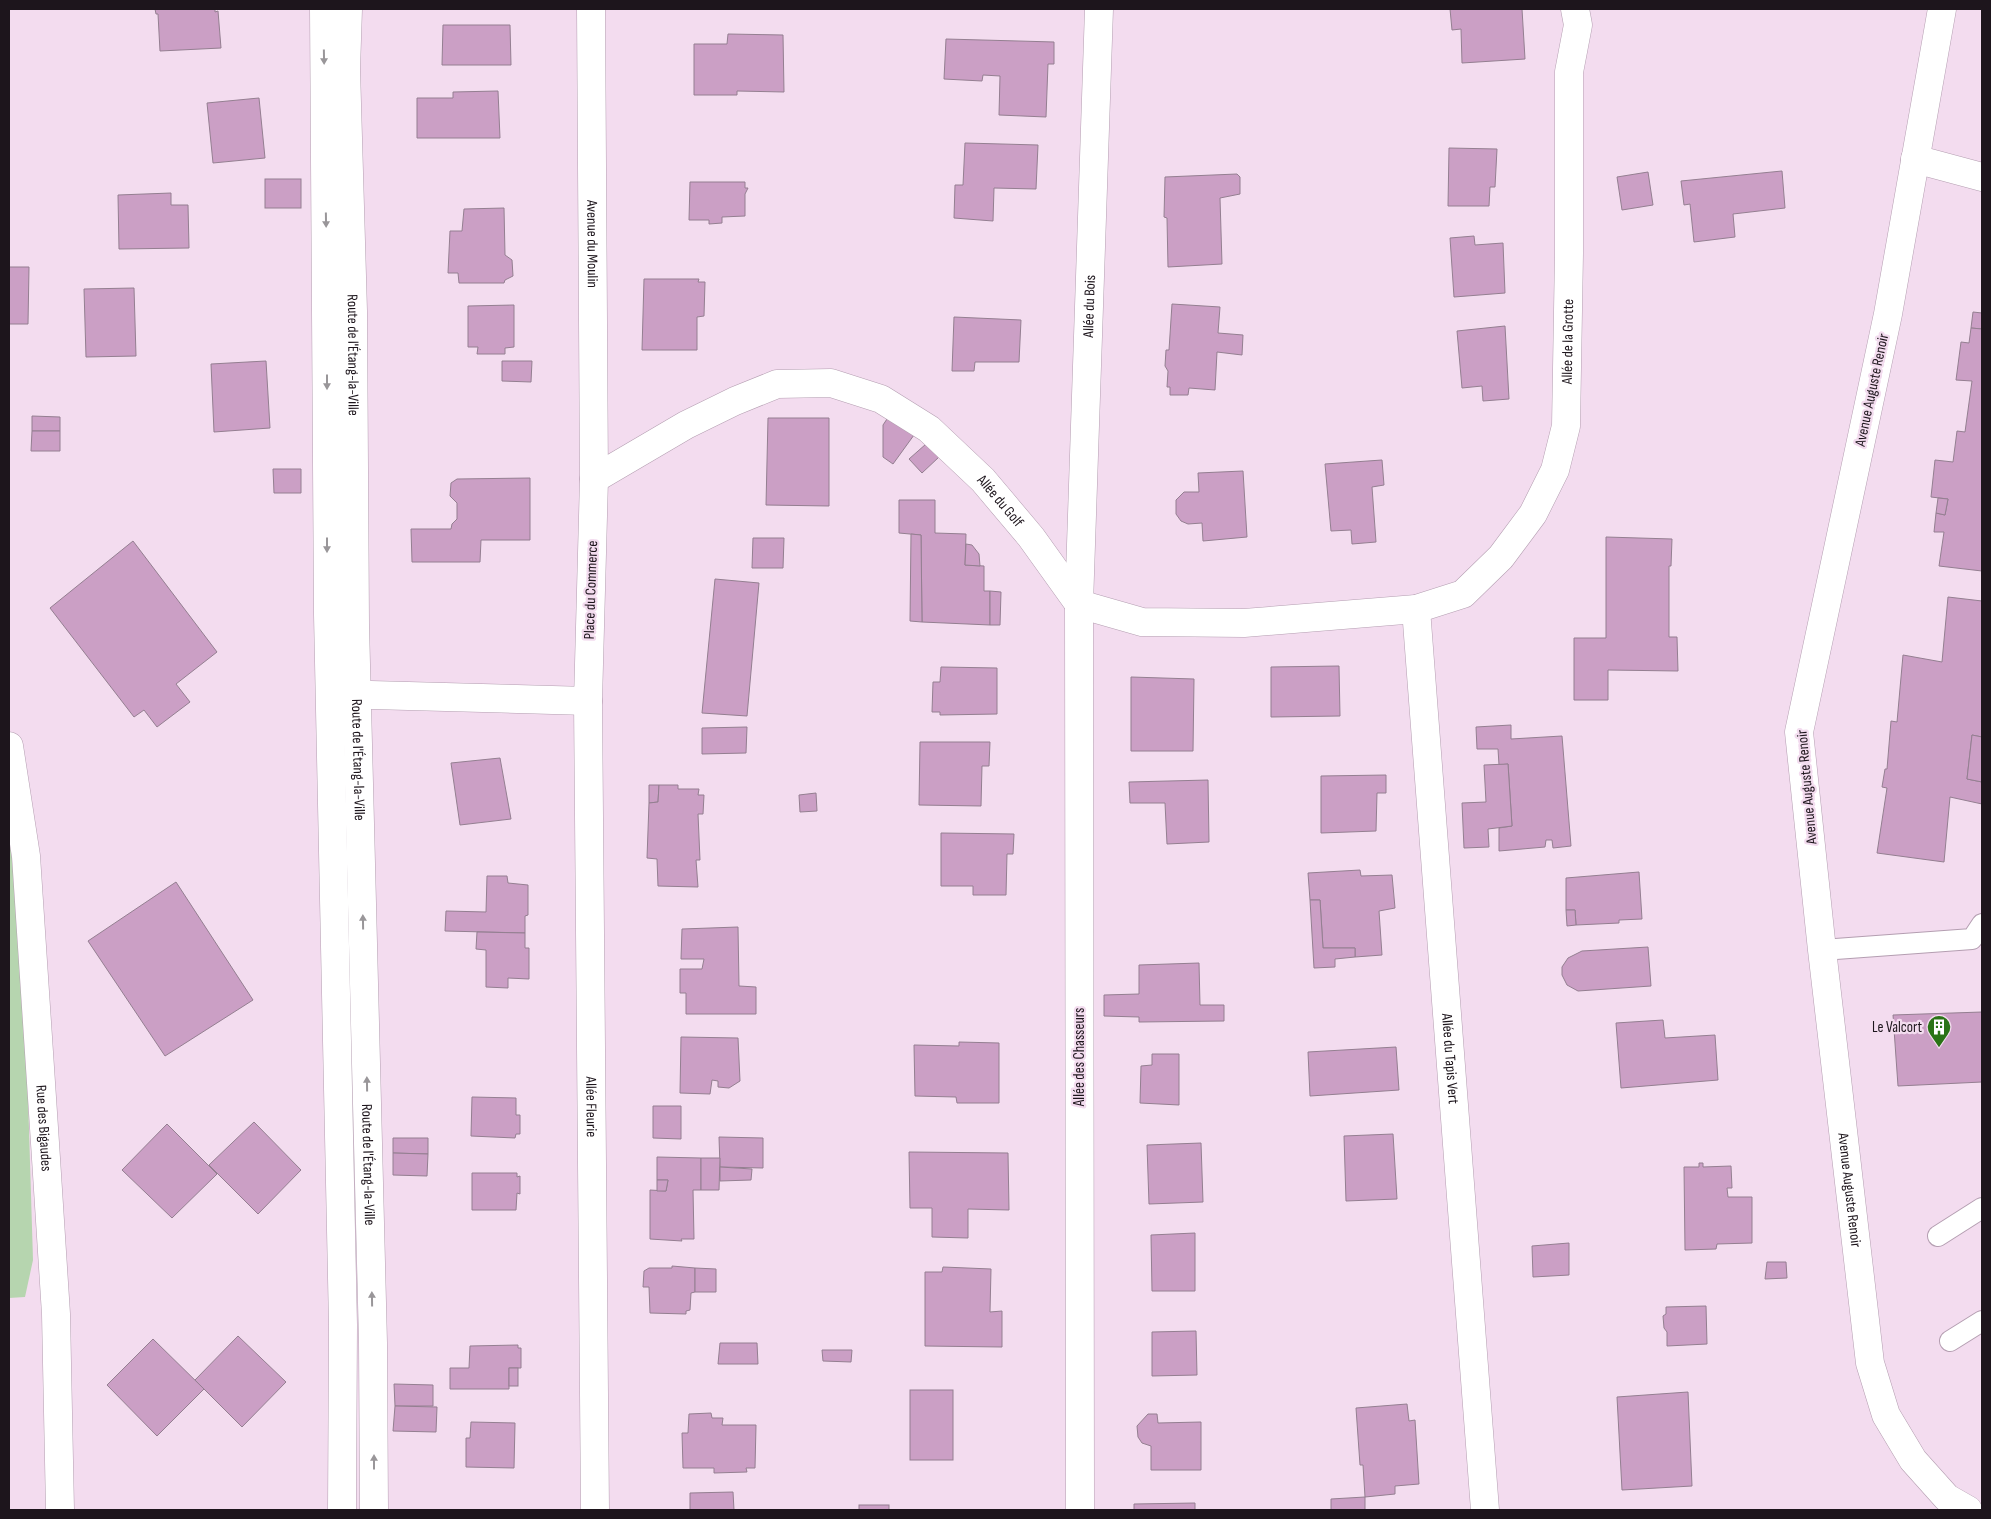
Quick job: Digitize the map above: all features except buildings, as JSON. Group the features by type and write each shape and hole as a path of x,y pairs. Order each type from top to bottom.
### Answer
{"street":[{"name":"Route de l'Étang-la-Ville","path":"324,9 328,615 343,1325 342,1508"},
{"name":"Route de l'Étang-la-Ville","path":"348,9 346,69 353,311 355,624 373,1343 374,1508"},
{"name":"Avenue du Moulin","path":"591,9 594,478"},
{"name":"Allée du Bois","path":"1079,604 1099,9"},
{"name":"Avenue Auguste Renoir","path":"1942,9 1888,314 1799,732 1822,950 1870,1363 1886,1415 1913,1460 1947,1498 1968,1510"},
{"name":"Allée de la Grotte","path":"1416,609 1463,594 1501,557 1533,514 1555,470 1566,426 1569,253 1569,72 1580,14"},
{"path":"1915,159 1982,177"},
{"name":"Allée du Golf","path":"594,478 686,425 769,387 777,384 831,383 881,399 929,429 983,480 1031,537 1079,604"},
{"name":"Place du Commerce","path":"588,702 594,478"},
{"path":"1079,604 1142,622 1244,623 1416,609"},
{"name":"Allée des Chasseurs","path":"1079,604 1080,1510"},
{"name":"Allée du Tapis Vert","path":"1416,609 1484,1510"},
{"path":"331,694 588,702"},
{"name":"Allée Fleurie","path":"588,702 595,1510"},
{"name":"Rue des Bigaudes","path":"9,746 26,856 56,1314 60,1510"},
{"path":"342,1508 374,1508"}],"lane":[{"path":"1822,950 1972,939 1982,924"},
{"path":"1938,1236 1982,1208"},
{"path":"1950,1341 1982,1321"}],"green space":[{"path":"9,791 21,868 33,1260 25,1297 9,1298"}],"place":[{"name":"Le Valcort","path":"1939,1048"}]}
